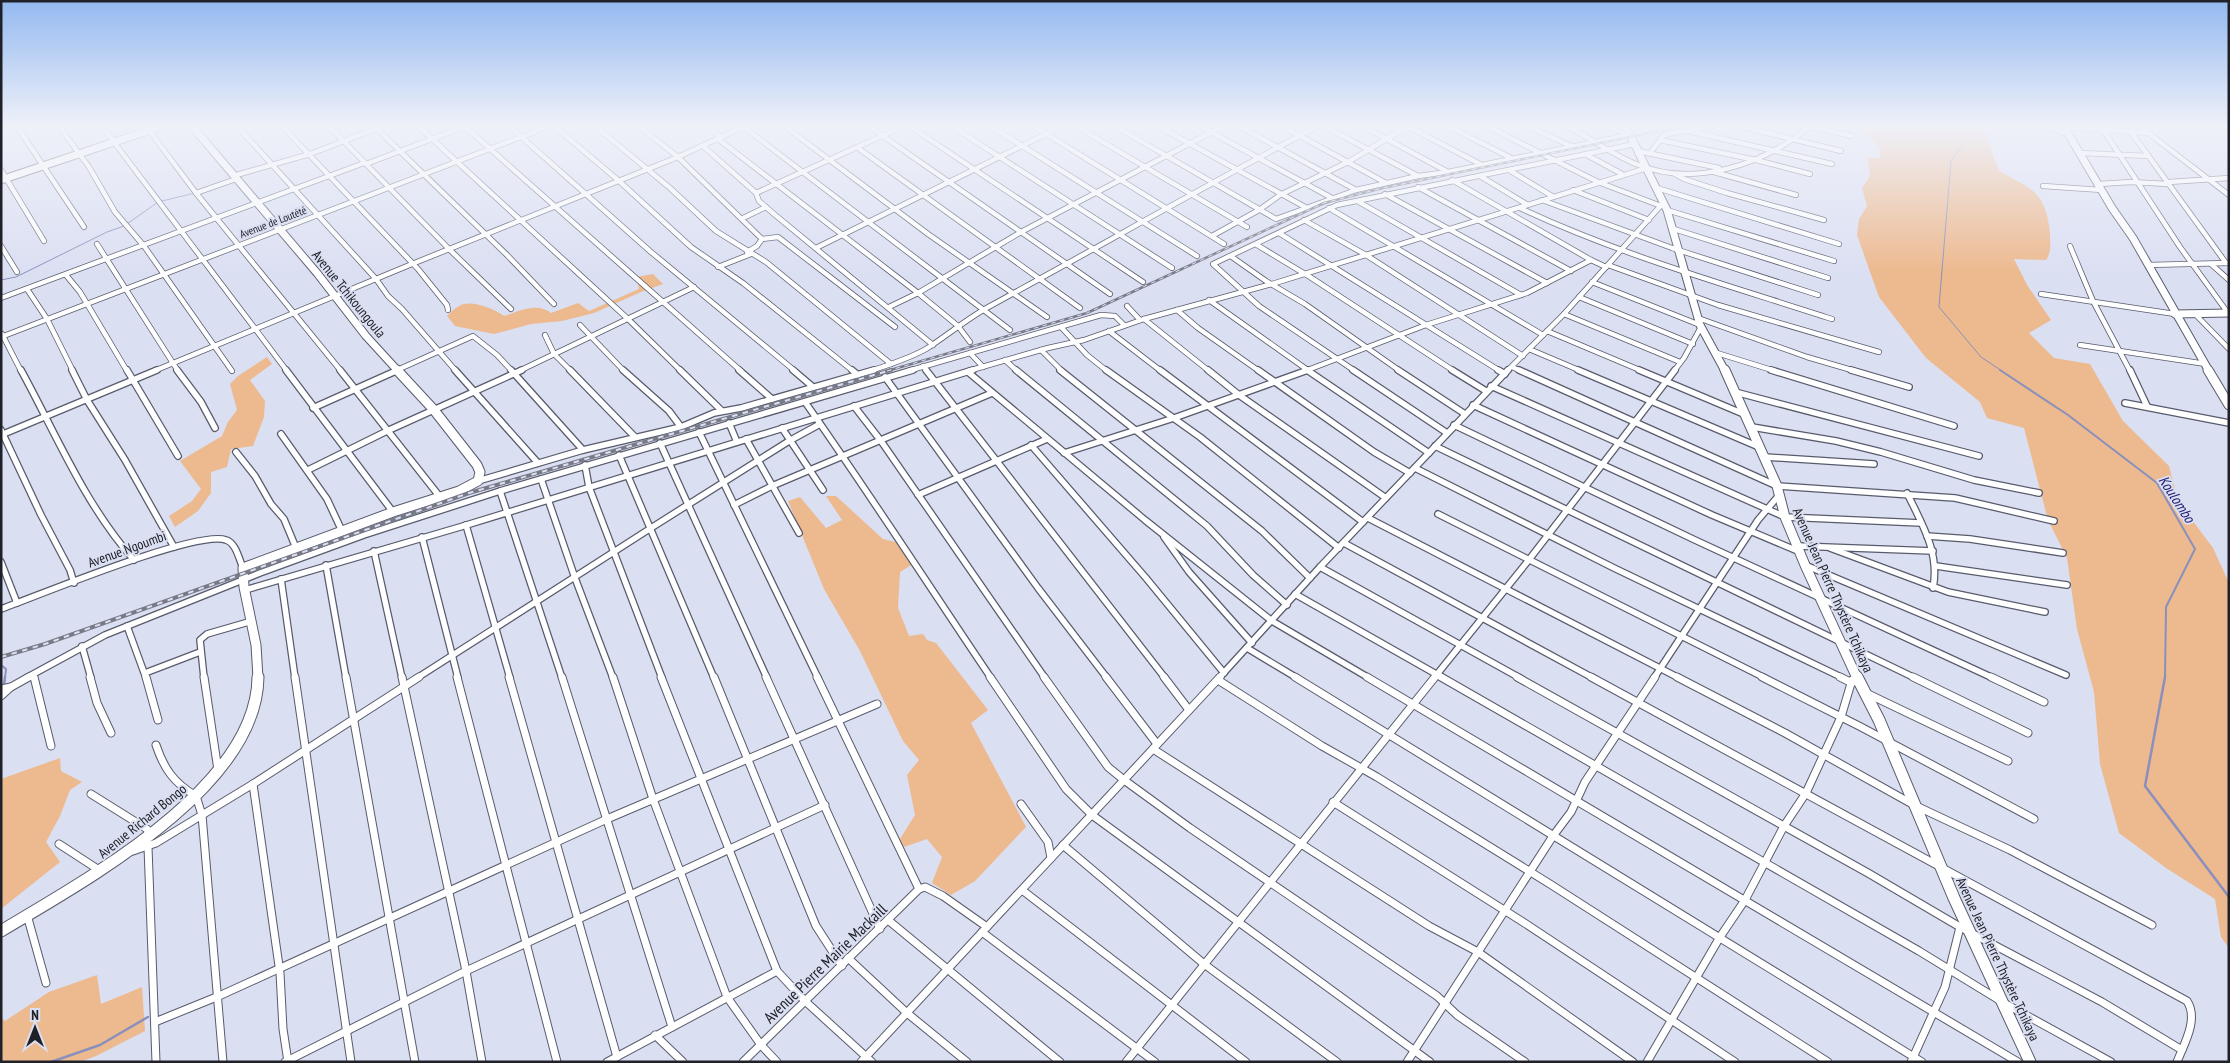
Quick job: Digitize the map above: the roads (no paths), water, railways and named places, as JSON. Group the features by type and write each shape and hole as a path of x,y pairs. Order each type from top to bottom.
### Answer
{"street":[{"path":"18,175 4,179 44,242"},
{"path":"50,175 84,227"},
{"path":"93,175 115,212 164,273 232,371"},
{"path":"139,175 393,512"},
{"path":"182,175 326,351 440,497"},
{"name":"Avenue Tchikoungoula","path":"231,175 258,203 366,336 434,410 477,465 480,472 478,481"},
{"path":"196,193 244,175"},
{"path":"281,175 538,463"},
{"path":"1,298 334,175"},
{"path":"376,175 449,250 512,309"},
{"path":"422,175 486,234 554,304"},
{"name":"Avenue de Loutété","path":"2,335 422,175"},
{"path":"471,175 628,319 722,411"},
{"path":"518,175 661,303 772,399"},
{"path":"565,175 651,252 814,387"},
{"path":"612,175 691,247 743,283 858,375"},
{"path":"74,583 70,570 41,515 2,433 87,400 631,175"},
{"path":"654,175 704,221 749,253 766,262 891,364"},
{"path":"697,175 743,218 762,239"},
{"path":"735,175 756,193 759,201 933,345"},
{"path":"765,175 918,293 958,326 970,342"},
{"path":"756,193 798,175"},
{"path":"807,175 1010,330"},
{"path":"849,175 1046,317"},
{"path":"894,175 1080,308"},
{"path":"937,175 1068,263 1110,294"},
{"path":"816,248 963,175"},
{"path":"982,175 1143,282"},
{"path":"1026,175 1172,268"},
{"path":"1068,175 1197,256"},
{"path":"1112,175 1224,244"},
{"path":"889,307 918,293 1021,232 1131,175"},
{"path":"1156,175 1247,227"},
{"path":"1199,175 1276,219 1356,190 1428,175"},
{"path":"244,578 296,548 393,512 464,489 478,481 583,450 681,426 722,411 741,408 858,375 914,356 984,309 1121,235 1226,175"},
{"path":"1245,175 1305,207"},
{"path":"1289,175 1332,198"},
{"path":"1212,236 1303,182 1322,175"},
{"path":"1329,175 1356,190"},
{"path":"1371,175 1386,183"},
{"path":"1447,433 1282,322 1213,266 1329,208 1418,187 1487,175"},
{"path":"1517,175 1552,196"},
{"path":"585,465 590,487 614,553 700,779 777,971 805,1001 867,1060 907,1013 1218,680 1320,567 1342,546 1486,391 1564,314 1662,204 1598,182 1584,175"},
{"path":"244,578 281,579 422,538 1005,360 1073,342 1124,325 1366,256 1506,213 1620,175"},
{"name":"Avenue Jean Pierre Thystère Tchikaya","path":"1650,175 1662,204 1668,210 1700,324 1752,427 1779,490 1785,517 1805,566 1888,742 1940,865 2030,1062"},
{"path":"1676,175 1728,193 1824,220"},
{"path":"1724,175 1796,195"},
{"path":"2093,175 2133,238 2229,405"},
{"path":"2131,175 2191,264 2228,313"},
{"path":"2162,175 2227,263"},
{"path":"2200,175 2229,196"},
{"path":"330,176 412,264 447,305 448,310"},
{"path":"1480,176 1528,205"},
{"path":"2043,186 2101,187 2136,183 2168,183 2229,178"},
{"path":"1452,180 1506,213 1591,260 1692,297 1848,345 1879,352"},
{"path":"1418,187 1571,271"},
{"path":"1657,188 1839,244"},
{"path":"1573,190 1649,220"},
{"path":"1385,194 1547,282"},
{"path":"1542,200 1680,250 1818,295"},
{"path":"1358,202 1521,295"},
{"path":"743,218 766,207"},
{"path":"1329,208 1491,304 1545,333 1746,415"},
{"path":"1520,208 1563,228 1621,250 1832,319"},
{"path":"1668,210 1834,261"},
{"path":"1304,220 1366,256 1523,356"},
{"path":"1674,229 1828,278"},
{"path":"1279,233 1335,265 1505,374"},
{"path":"718,267 749,253 762,239 778,237 894,327"},
{"path":"97,244 105,260 126,288 173,364 201,402 215,428"},
{"path":"1257,245 1486,391"},
{"path":"1,246 17,272"},
{"path":"2070,246 2093,301 2147,406"},
{"path":"1232,256 1465,414"},
{"path":"1064,453 1174,418 1426,325 1521,295 1591,260"},
{"path":"2148,265 2175,266 2227,263"},
{"path":"2211,264 2229,280"},
{"path":"66,274 178,456"},
{"path":"1592,282 1700,324 1909,387"},
{"path":"308,470 387,431 514,374 694,287"},
{"path":"27,289 47,319 87,400 125,460 174,546"},
{"path":"2041,294 2175,314 2228,313"},
{"path":"1579,297 1694,344"},
{"path":"1210,300 1306,370 1429,452"},
{"path":"1126,306 1239,395 1386,498"},
{"path":"1177,310 1198,328 1374,452 1410,473"},
{"path":"1,696 11,687 82,646 126,626 244,578 364,535 500,490 1106,314 1115,316 1124,325"},
{"path":"1564,314 1680,362"},
{"path":"2196,315 2229,349"},
{"path":"1126,1062 1549,534 1694,344 1700,324"},
{"path":"580,325 624,372 669,411 681,426"},
{"path":"1061,327 1073,342 1092,360 1174,418 1342,546 1940,865 2187,1001 2191,1005 2192,1015 2177,1062"},
{"path":"1108,331 1207,406 1366,520 1504,588 1824,754 1914,805 2010,850 2152,925"},
{"path":"2,335 47,416 71,465 96,506 102,521 134,560"},
{"path":"545,335 554,354 635,437"},
{"path":"313,408 470,336 476,336 514,374 583,450"},
{"path":"2080,345 2206,364"},
{"path":"1530,349 1763,452 1874,464"},
{"path":"1041,350 1053,364 1262,531 1310,578"},
{"path":"970,353 983,367"},
{"path":"1716,353 1806,379 1896,410 1954,426"},
{"path":"1005,360 1031,384 1207,526 1225,542 1253,575 1287,605"},
{"path":"923,366 1189,710"},
{"path":"1512,367 1634,421 1779,490 1907,493 1964,499 2006,511 2054,521"},
{"path":"968,372 1064,453 1272,621 2018,1062"},
{"path":"886,377 898,392 918,425 1155,746 1300,844 1429,926 1478,952 1506,970 1633,1062"},
{"path":"1492,386 1785,517 1921,523"},
{"path":"1735,392 1979,456"},
{"path":"734,505 772,486 992,393"},
{"path":"805,402 844,456 1066,790 1092,815 1430,1062"},
{"path":"2125,403 2229,423"},
{"path":"1473,405 1750,531 1799,549 1932,551"},
{"path":"854,406 881,441 1021,645 1108,767 1525,1062"},
{"path":"729,423 737,442"},
{"path":"128,852 148,847 253,784 614,553 650,528 789,441 820,424"},
{"path":"1454,425 1820,599 2044,702"},
{"path":"1752,427 1836,441 1881,452 1974,480 2039,494"},
{"path":"782,428 823,490"},
{"path":"699,432 839,720 924,888 985,930 1155,1062"},
{"path":"280,434 308,470 327,499 342,531"},
{"path":"746,439 757,462 799,533"},
{"path":"918,496 1047,439"},
{"path":"660,443 880,929"},
{"path":"1031,445 1224,672"},
{"path":"1435,446 2028,733"},
{"path":"236,452 255,476 271,504 284,519 296,548"},
{"path":"619,455 748,758 816,926 842,966"},
{"path":"1415,468 1698,609 1852,683"},
{"path":"541,478 575,578 615,682 653,799 727,997 761,1045 777,1062"},
{"path":"500,490 538,601 568,702 672,1026"},
{"path":"1407,1062 1529,871 1552,836 1566,819 1596,765 1639,703 1698,609 1779,490"},
{"path":"1907,493 1932,551 1936,566 1933,588"},
{"path":"1438,514 1888,742 2034,819"},
{"path":"466,525 494,629 618,1057"},
{"path":"1161,532 1189,572 1249,646 1552,836 1720,937 1912,1059 1922,1062"},
{"path":"1927,536 1970,539 2063,553"},
{"name":"Avenue Ngoumbi","path":"1,609 134,560 203,538 225,539 233,544 236,548 244,578"},
{"path":"422,538 524,944 557,1062"},
{"path":"1830,548 1933,588 1972,598 2045,612"},
{"path":"374,551 466,971 482,1062"},
{"path":"1,562 16,603"},
{"path":"326,566 415,1062"},
{"path":"1805,566 2066,675"},
{"path":"1936,566 2067,585"},
{"path":"1320,567 1784,826 1960,927 2102,1002 2182,1050"},
{"name":"Avenue Richard Bongo","path":"1,931 101,872 150,836 196,796 218,770 242,736 258,687 252,621 244,578"},
{"path":"281,579 304,750 351,1062"},
{"path":"1295,594 1766,862 2004,1004 2111,1062"},
{"path":"218,770 200,652 200,640 202,637 252,621"},
{"path":"126,626 145,673 158,720"},
{"path":"82,646 97,704 111,733"},
{"path":"145,673 200,652"},
{"path":"1647,1062 1720,937 1745,900 1784,826 1806,793 1841,718 1854,672"},
{"path":"32,675 51,746"},
{"path":"1218,680 1322,746 1529,871 1828,1062"},
{"path":"1,689 11,687"},
{"path":"1864,692 2008,761"},
{"path":"155,1022 219,996 607,819 877,704"},
{"path":"156,745 164,770 183,789 196,796 202,815 219,996 223,1062"},
{"path":"253,784 279,967 287,1061 466,971 825,805"},
{"path":"91,794 147,829 150,836"},
{"path":"1333,802 1504,910 1734,1062"},
{"path":"1021,804 1048,842 1051,858"},
{"path":"59,844 101,872"},
{"path":"1063,845 1204,964 1337,1062"},
{"path":"148,847 156,1062"},
{"name":"Avenue Pierre Mairie Mackaill","path":"743,1062 848,958 924,888"},
{"path":"1022,890 1246,1062"},
{"path":"27,915 46,983"},
{"path":"888,920 1060,1062"},
{"path":"1912,1059 1934,1013 1949,970 1960,927"},
{"path":"848,958 907,1013 967,1062"},
{"path":"607,1062 777,971"},
{"path":"655,1035 683,1062"}],"waterway":[{"name":"Koulombo","path":"1950,175 1939,307 1981,357 2002,371"},
{"path":"1,280 16,277 107,232 124,226 158,202 195,193"},
{"name":"Koulombo","path":"2000,370 2068,415 2157,483 2195,549 2166,607 2165,678"},
{"path":"1,665 6,669 5,678"},
{"path":"4,686 5,677"},
{"name":"Koulombo","path":"2165,677 2145,786 2229,897"},
{"path":"51,1062 100,1045 148,1017"}],"railway":[{"path":"887,371 1087,313 1324,203 1448,175"},
{"path":"1,657 45,644 469,493 891,370"}]}
